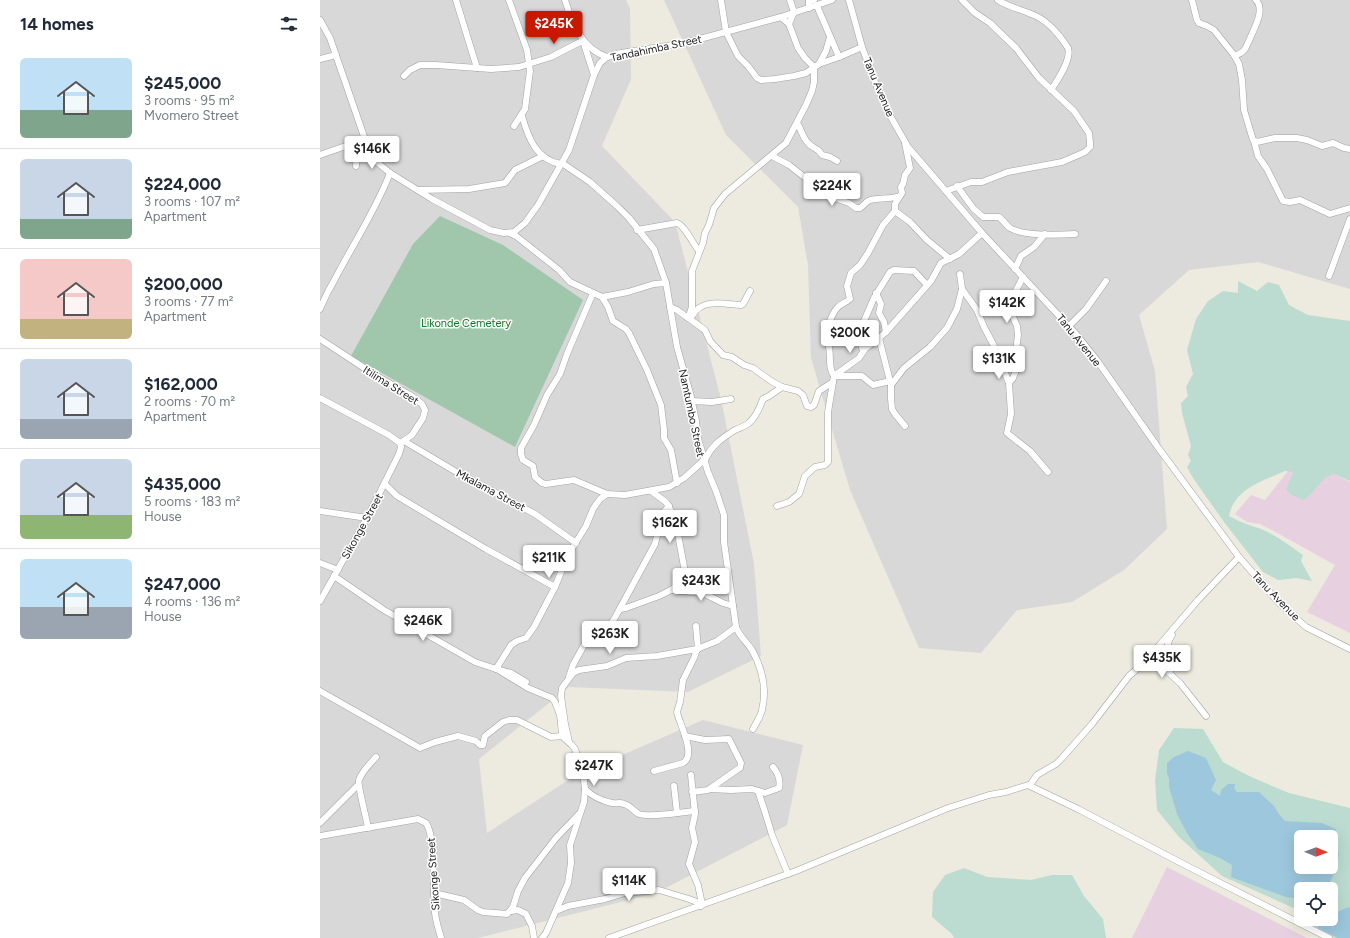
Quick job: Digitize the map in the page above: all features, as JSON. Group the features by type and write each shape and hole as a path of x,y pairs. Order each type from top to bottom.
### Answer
{"street":[{"path":"456,0 477,68"},
{"path":"509,0 524,41 530,71 526,104 522,116 514,126"},
{"path":"566,0 568,11 583,42 594,75"},
{"path":"721,0 726,32 738,56 757,78 766,80 806,73 817,65 862,47"},
{"path":"789,24 794,12 790,0"},
{"name":"Tandahimba Street","path":"510,233 517,230 525,223 538,205 562,163 572,143 594,75 600,63 607,57 685,43 781,17 809,8 818,3 832,0"},
{"name":"Tanu Avenue","path":"849,0 862,47 875,82 888,112 908,147 982,233 1069,326 1096,359 1161,452 1239,557 1280,604 1306,627 1350,649"},
{"path":"946,191 971,182 982,182 1008,172 1062,162 1082,154 1090,147 1090,138 1086,127 1074,111 1051,90 1016,48 990,23 975,13 962,0"},
{"path":"998,0 1003,4 1031,14 1045,22 1068,48 1068,57 1051,90"},
{"path":"1192,0 1199,23 1214,30 1234,55 1241,72 1244,110 1258,156 1267,169 1283,201 1290,202 1300,200 1330,214 1350,208"},
{"path":"1234,55 1244,50 1252,35 1259,13 1258,3 1256,0"},
{"path":"818,3 839,57"},
{"path":"781,17 789,24 798,48 805,58 817,65"},
{"path":"320,20 330,38 336,55 362,140 374,159 390,173 417,190 490,230 510,233 516,236 559,270 570,282 602,297 628,292 654,284 666,283"},
{"path":"689,319 692,307 692,271 709,225 712,211 725,194 786,143 812,91 817,65 826,51 830,37"},
{"path":"404,76 410,70 420,65 477,68 519,67 551,57 583,42"},
{"path":"583,42 598,54 607,57"},
{"path":"320,59 336,55"},
{"path":"417,190 469,189 505,183 515,170 543,156 533,146 526,133 522,116"},
{"path":"797,122 808,144 820,150 822,155 837,161"},
{"path":"1254,141 1257,142 1275,138 1302,139 1322,146 1333,143 1350,149"},
{"path":"320,154 362,140"},
{"path":"356,166 357,156 362,140"},
{"path":"777,506 785,504 796,498 801,491 805,476 815,467 825,465 828,462 828,412 832,398 834,379 831,370 828,342 826,337 836,308 850,300 847,286 852,273 860,265 883,225 894,211 902,193 901,187 910,168 904,140"},
{"name":"Namtumbo Street","path":"543,156 551,161 562,163 590,182 629,218 638,230 652,244 654,249 666,283 673,324 696,421 698,439 704,459 690,473 669,487 625,495 607,494 574,480 544,484 534,477 533,466 523,460 521,454 522,448 534,425 544,400 560,374 593,293"},
{"path":"772,156 789,165 827,195 849,203 857,208 860,208 872,199 886,199 900,196"},
{"path":"320,309 323,293 380,197 390,173"},
{"path":"957,186 973,208 983,217 999,217 1010,228 1019,232 1064,235 1075,234"},
{"path":"894,211 910,222 927,240 950,259"},
{"path":"1329,276 1350,219"},
{"path":"638,230 677,223 683,226 693,244 699,251"},
{"path":"670,307 705,330 710,341 723,355 732,357 744,365 753,368 782,387 798,390 803,395 806,406 811,407 814,405 819,391 834,379 838,373 859,358 863,351 886,332 933,278 941,264 959,254 982,233"},
{"path":"1015,269 1021,256 1034,248 1045,234"},
{"path":"863,351 861,344 865,332 864,321 876,293 888,274 894,270 914,271 927,284"},
{"path":"960,274 962,289 977,310 1009,383 1011,414 1007,433 1030,451 1035,459 1041,463 1048,472"},
{"path":"1009,383 1015,373 1018,335 1017,326 1008,306 1023,278"},
{"path":"1069,326 1086,309 1106,281"},
{"path":"834,379 862,376 873,385 891,383 911,361 930,347 947,328 957,309 962,289"},
{"path":"689,319 695,310 705,305 720,303 741,305 750,291"},
{"path":"876,293 882,304 879,313 884,322 886,332"},
{"path":"602,297 608,307 613,321 626,329 630,335 647,370 660,405 664,438 671,450 677,483"},
{"path":"673,324 681,313"},
{"path":"879,338 891,383 892,409 906,426"},
{"name":"Itilima Street","path":"320,339 422,404 425,410 423,418 412,435 402,442"},
{"path":"753,729 762,710 764,687 763,675 761,667 752,650 738,632 736,627 724,542 724,515 704,459 716,443 748,424 757,412 763,399 770,396 782,387"},
{"name":"Mkalama Street","path":"320,398 536,514 576,543"},
{"path":"691,401 712,402 731,399"},
{"name":"Sikonge Street","path":"320,601 367,518 401,450 402,442"},
{"path":"384,484 398,496 486,549 555,587"},
{"path":"651,491 666,502 675,518 686,572 696,592"},
{"path":"498,670 511,645 526,638 534,628 555,587 569,553 586,526 593,508 600,499 607,494"},
{"path":"569,677 573,665 589,636 605,630 615,618 655,544 662,514 669,506"},
{"path":"320,510 367,518"},
{"path":"1030,785 1037,775 1062,758 1092,724 1129,676 1145,662 1208,589 1239,557"},
{"path":"320,563 336,573 384,610 475,662 515,675 526,682 528,688 550,697 555,702 560,715 560,727 563,736 575,749 580,764 585,789 584,802 570,845 571,869 568,884 542,938"},
{"path":"620,609 659,596 671,590 686,572"},
{"path":"671,590 703,593 723,603 733,606"},
{"path":"654,771 685,762 689,754 682,725 677,712 681,700 683,680 697,649 696,626"},
{"path":"569,742 564,724 561,696 562,688 573,673 579,670 606,666 626,658 657,656 697,649 717,641 736,627"},
{"path":"1174,628 1168,644 1168,649 1174,663 1169,673 1180,683 1206,716"},
{"path":"320,691 418,748 458,736 476,741 483,746 486,736 503,722 509,720 517,720 551,736 563,736"},
{"path":"685,736 705,740 728,739 730,740 741,763 740,768 705,791 692,792"},
{"path":"368,828 365,809 358,785 363,773 376,757"},
{"path":"710,788 765,792 779,788 779,776 773,767"},
{"path":"691,775 695,811 692,826 695,842 689,864 698,885 701,905"},
{"path":"320,823 358,785"},
{"path":"609,938 788,874 948,808 989,795 1030,785 1329,938"},
{"path":"674,786 677,813"},
{"path":"585,789 599,799 612,803 624,803 642,815 660,815 695,811"},
{"path":"758,791 766,812 772,835 788,874"},
{"path":"511,911 518,890 526,878 556,838 580,813"},
{"name":"Sikonge Street","path":"320,836 418,819 426,823 432,843 435,912 441,938"},
{"path":"556,910 625,893 659,890 689,899 701,905"},
{"path":"434,894 464,900 483,912 507,914 511,911 518,910 526,914 532,926 534,938"}],"shaded area":[{"path":"320,0 626,0 630,9 631,79 602,146 675,222 721,399 754,564 761,656 688,692 569,687 479,759 487,833 576,775 703,720 803,745 787,825 656,893 478,938 320,938"},
{"path":"664,0 1350,0 1350,289 1258,262 1189,270 1139,315 1155,371 1167,529 1124,570 1072,602 1017,610 981,653 919,648 850,490 811,358 808,265 798,207 726,135"},
{"path":"1238,281 1257,291 1268,282 1279,285 1289,305 1308,315 1350,321 1350,481 1334,474 1325,478 1310,495 1303,500 1290,494 1286,489 1293,472 1285,471 1251,487 1243,493 1232,507 1229,516 1272,534 1303,555 1301,561 1312,581 1296,578 1278,580 1263,572 1224,522 1187,467 1191,461 1188,455 1191,446 1182,413 1181,403 1188,396 1186,387 1193,374 1187,350 1196,319 1208,301 1223,291 1238,293"},
{"path":"1300,456 1350,482 1350,633 1307,612 1335,565 1270,529 1260,524 1247,522 1235,514 1251,495 1265,500"},
{"path":"1174,728 1203,729 1223,762 1247,775 1289,793 1350,808 1350,938 1335,938 1312,926 1338,926 1338,882 1294,882 1294,908 1222,876 1179,837 1157,810 1155,781 1159,750"},
{"path":"1188,751 1206,758 1216,780 1211,790 1220,796 1221,790 1228,784 1235,784 1234,788 1237,792 1259,792 1274,806 1285,821 1322,823 1336,829 1294,830 1294,874 1334,874 1330,882 1294,882 1294,898 1286,897 1231,877 1232,865 1220,858 1198,849 1187,833 1177,814 1169,787 1167,763 1174,757"},
{"path":"1167,867 1307,938 1132,938"},
{"path":"964,868 987,877 1031,880 1052,875 1072,875 1084,896 1103,919 1106,938 954,938 952,934 932,917 933,892 945,875"},
{"path":"1348,907 1350,908 1350,938 1338,938 1318,928 1318,926 1338,926 1338,912"}],"green space":[{"name":"Likonde Cemetery","path":"440,216 503,245 583,300 515,447 351,356 413,244"}]}
